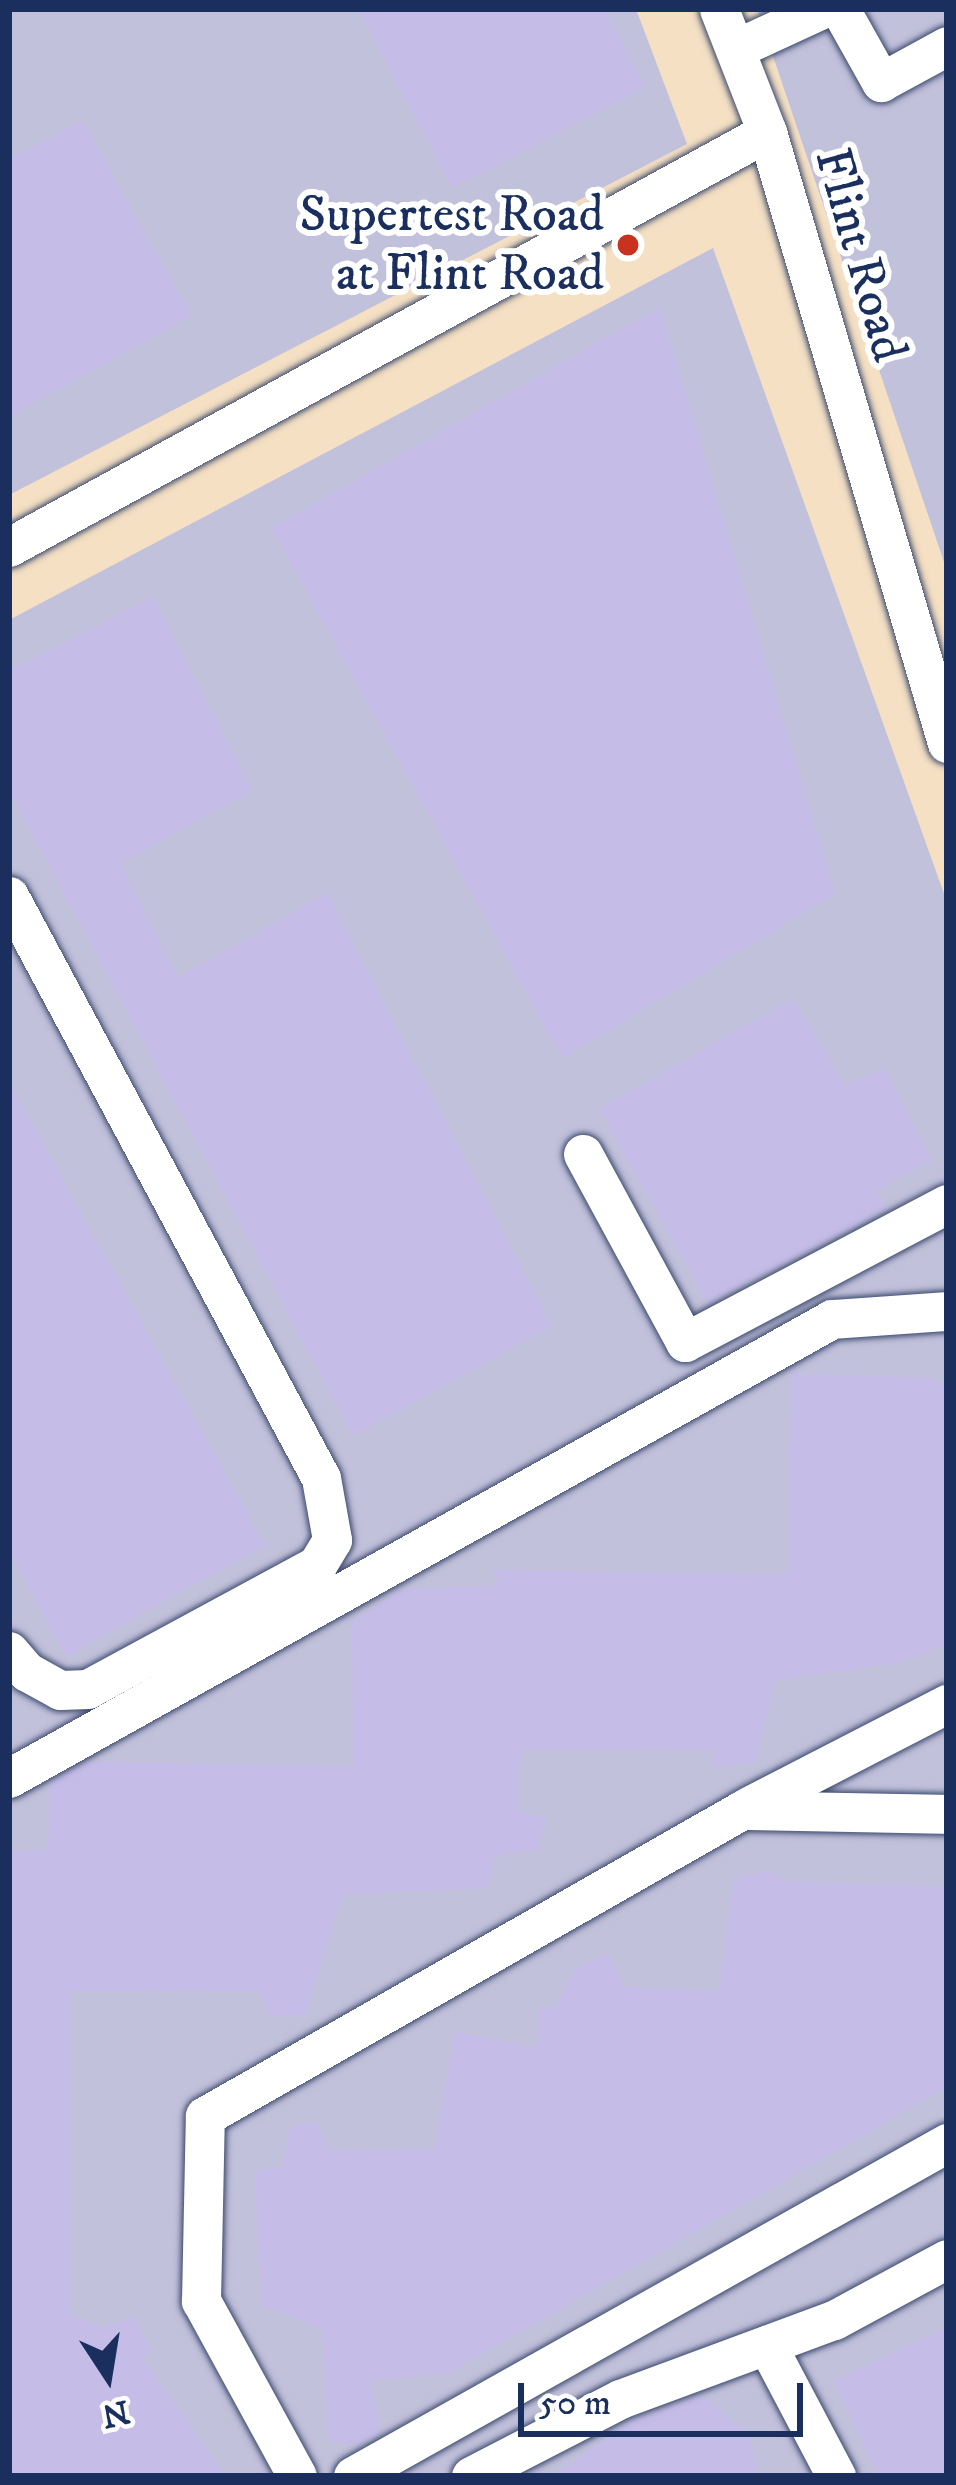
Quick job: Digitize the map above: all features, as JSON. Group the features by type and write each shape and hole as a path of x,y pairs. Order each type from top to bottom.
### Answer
{"street":[{"name":"Flint Road","path":"718,9 767,132 947,743"},
{"path":"735,49 822,9"},
{"path":"840,9 881,82 947,46"},
{"path":"9,547 767,132"},
{"path":"9,896 322,1478 332,1540 317,1564 88,1689 60,1690 27,1672 9,1651"},
{"path":"583,1154 685,1342 947,1204"},
{"path":"9,1778 832,1319 947,1310"},
{"path":"296,2476 201,2301 205,2116 742,1810 947,1704"},
{"path":"742,1810 947,1814"},
{"path":"353,2476 947,2144"},
{"path":"471,2476 620,2399 834,2320 947,2259"},
{"path":"767,2345 836,2476"}],"shaded area":[{"path":"9,9 636,9 687,144 9,495"},
{"path":"757,9 947,9 947,571"},
{"path":"713,248 947,902 947,2476 9,2476 9,620"}],"building":[{"path":"358,9 605,9 645,88 452,188"},
{"path":"82,120 191,316 9,417 9,160"},
{"path":"660,307 835,894 562,1058 272,528"},
{"path":"153,597 252,790 121,864 178,978 327,893 552,1326 353,1436 9,790 9,671"},
{"path":"793,999 845,1085 885,1069 932,1160 875,1192 887,1209 708,1303 599,1109"},
{"path":"9,1083 265,1545 66,1656 9,1551"},
{"path":"791,1373 930,1378 947,1388 947,1644 903,1662 775,1680 755,1763 710,1767 716,1750 521,1749 518,1811 546,1818 539,1850 495,1855 488,1888 342,1894 305,2016 266,2014 261,1992 71,1991 71,2315 104,2327 132,2317 153,2351 142,2357 225,2476 9,2476 9,1851 48,1850 50,1782 87,1762 353,1766 352,1621 403,1589 498,1586 493,1570 789,1574"},
{"path":"768,1870 785,1881 947,1887 947,2087 449,2373 370,2381 381,2433 359,2445 329,2441 322,2329 261,2305 255,2171 283,2166 290,2127 318,2122 328,2150 434,2149 455,2032 538,2047 540,2007 556,2008 575,1969 608,1954 624,1987 719,1991 734,1880"},
{"path":"947,2328 947,2476 878,2476 834,2380"},
{"path":"701,2395 748,2433 758,2476 553,2476 633,2420"}],"place":[{"name":"Supertest Road at Flint Road","path":"628,245"}]}
